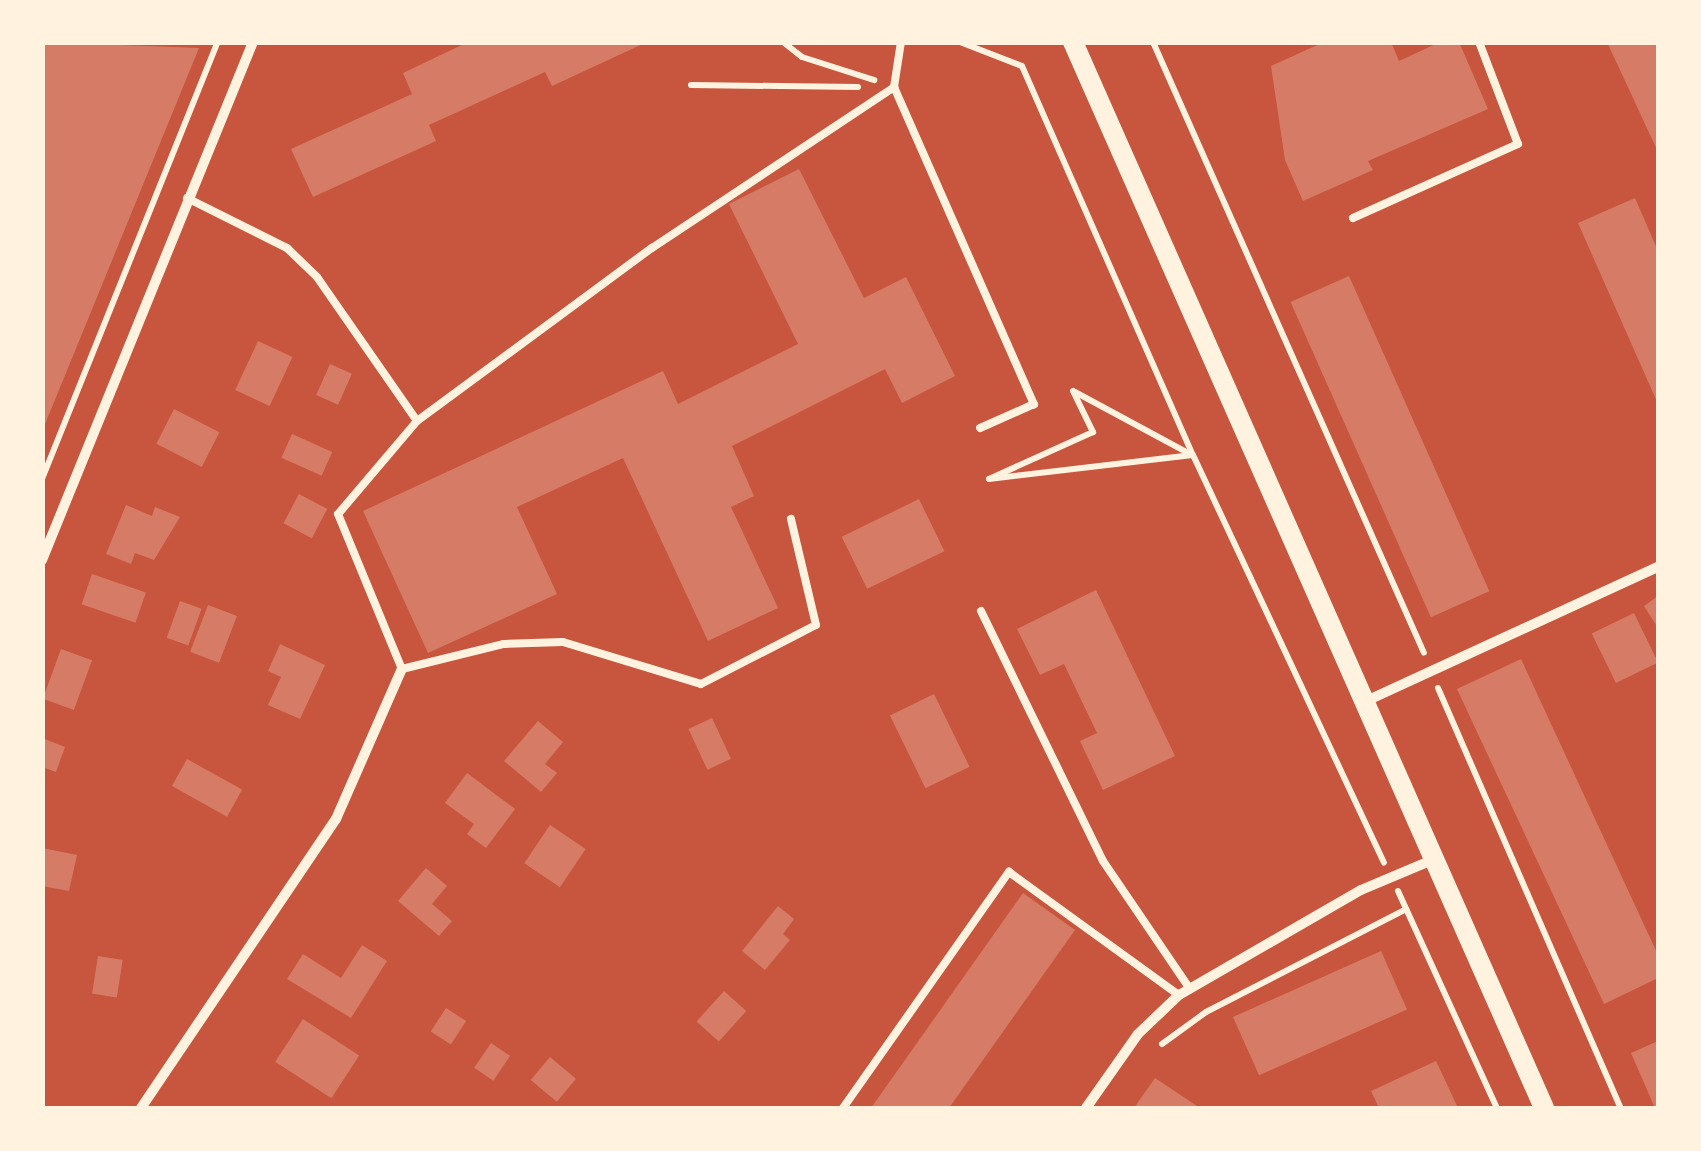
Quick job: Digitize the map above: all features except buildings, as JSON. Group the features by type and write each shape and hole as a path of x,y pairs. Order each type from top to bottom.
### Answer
{"main road":[{"path":"1074,42 1544,1108"}],"street":[{"path":"42,560 253,42"},
{"path":"1363,702 1658,567"},
{"path":"141,1108 336,819 402,669"},
{"path":"1086,1108 1138,1034 1185,992 1391,877 1432,860"}],"lane":[{"path":"901,42 894,87 1034,404 980,428"},
{"path":"1353,218 1518,144 1479,42"},
{"path":"790,519 816,626 701,684 563,642 504,644 402,669 338,514 417,421 652,248 894,87"},
{"path":"187,198 287,248 317,277 417,421"},
{"path":"981,610 1104,861 1185,992"},
{"path":"842,1108 1009,872 1185,992"}],"path":[{"path":"42,479 218,42"},
{"path":"784,42 802,57 894,87"},
{"path":"960,42 1022,66 1193,455 1497,1108"},
{"path":"1154,42 1621,1108"},
{"path":"690,85 894,87"},
{"path":"1073,391 1193,455 989,479 1093,432 1073,391"},
{"path":"1157,1047 1206,1012 1406,909"}]}
